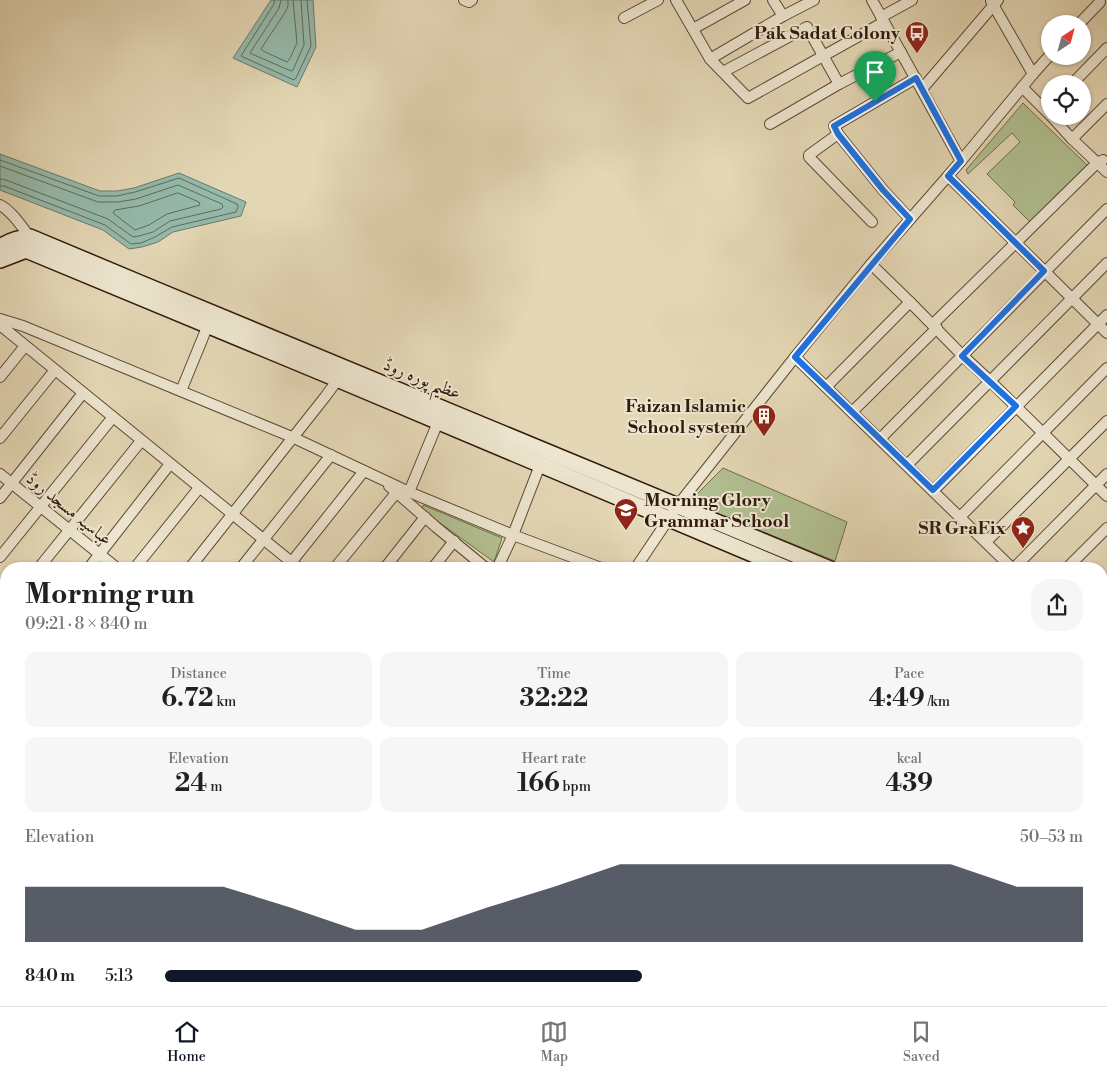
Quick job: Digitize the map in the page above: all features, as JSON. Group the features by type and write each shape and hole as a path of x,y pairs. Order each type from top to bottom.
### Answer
{"main road":[{"path":"0,247 8,242 28,244"},
{"path":"0,260 28,244"},
{"name":"عظیم پورہ روڈ","path":"28,244 208,325 342,374 438,422 768,562"},
{"name":"عظیم پورہ روڈ","path":"28,244 342,374 678,505 813,562"}],"street":[{"path":"464,0 469,2 472,0"},
{"path":"676,0 710,59 748,98 883,20 912,0"},
{"path":"693,30 745,0"},
{"path":"773,0 783,16"},
{"path":"710,59 814,0"},
{"path":"872,0 961,161"},
{"path":"624,18 655,1"},
{"path":"922,90 994,2 1032,74"},
{"path":"1090,15 1102,4"},
{"path":"723,72 807,27 839,84"},
{"path":"1081,75 1107,48"},
{"path":"770,124 839,84 901,52"},
{"path":"640,562 670,520 678,505 795,357 1041,64"},
{"path":"910,219 883,190 838,134 834,126 916,78"},
{"path":"1022,87 1041,105"},
{"path":"1072,139 1107,104"},
{"path":"1060,125 1072,139 1101,161 1107,172"},
{"path":"838,134 809,156 872,222"},
{"path":"852,412 1016,242 1101,161"},
{"path":"948,176 1107,334"},
{"path":"0,205 13,217 28,244"},
{"path":"880,439 1107,209"},
{"path":"907,465 1107,263"},
{"path":"872,264 935,326 962,356 1016,406 1107,496"},
{"path":"826,387 910,302"},
{"path":"933,490 1107,315"},
{"path":"0,319 23,326 292,437 409,492 513,535 585,562"},
{"path":"0,325 232,514 288,562"},
{"path":"181,391 208,325"},
{"path":"0,377 25,346"},
{"path":"795,357 1006,562"},
{"path":"960,517 1107,368"},
{"path":"0,438 55,370"},
{"path":"194,562 342,374"},
{"path":"0,498 84,393"},
{"path":"0,557 113,417"},
{"path":"986,542 1107,421"},
{"path":"409,492 438,422"},
{"path":"44,562 141,440"},
{"path":"246,562 331,455"},
{"path":"94,562 170,464"},
{"path":"500,562 513,535 540,464"},
{"path":"295,562 364,471"},
{"name":"عباسیہ مسجد روڈ","path":"0,474 110,562"},
{"path":"1020,562 1107,474"},
{"path":"380,479 477,562"},
{"path":"140,562 199,488"},
{"path":"340,562 396,493"},
{"path":"390,562 425,518"},
{"path":"1073,562 1107,528"},
{"path":"438,562 454,542"}],"shaded area":[{"path":"1023,103 1041,120 1041,125 1046,125 1088,166 1031,223 1013,205 1015,202 987,174 1020,142 1012,133 968,174 966,170"},
{"path":"723,468 847,522 835,561 689,502"},
{"path":"423,505 502,538 494,562 422,510"}],"water":[{"path":"271,0 313,0 316,47 297,87 233,58"},
{"path":"0,154 100,191 134,188 179,173 246,202 241,216 173,232 158,242 129,249 103,230 0,190"}],"place":[{"name":"Pak Sadat Colony","path":"917,54"},
{"name":"Faizan Islamic School system","path":"764,437"},
{"name":"Morning Glory Grammar School","path":"626,531"},
{"name":"SR GraFix","path":"1023,549"}],"route":[{"path":"916,78 961,161 948,176 1044,271 962,356 1016,406 933,490 795,357 910,219 883,190 838,134 834,126 875,102 916,78"}]}
